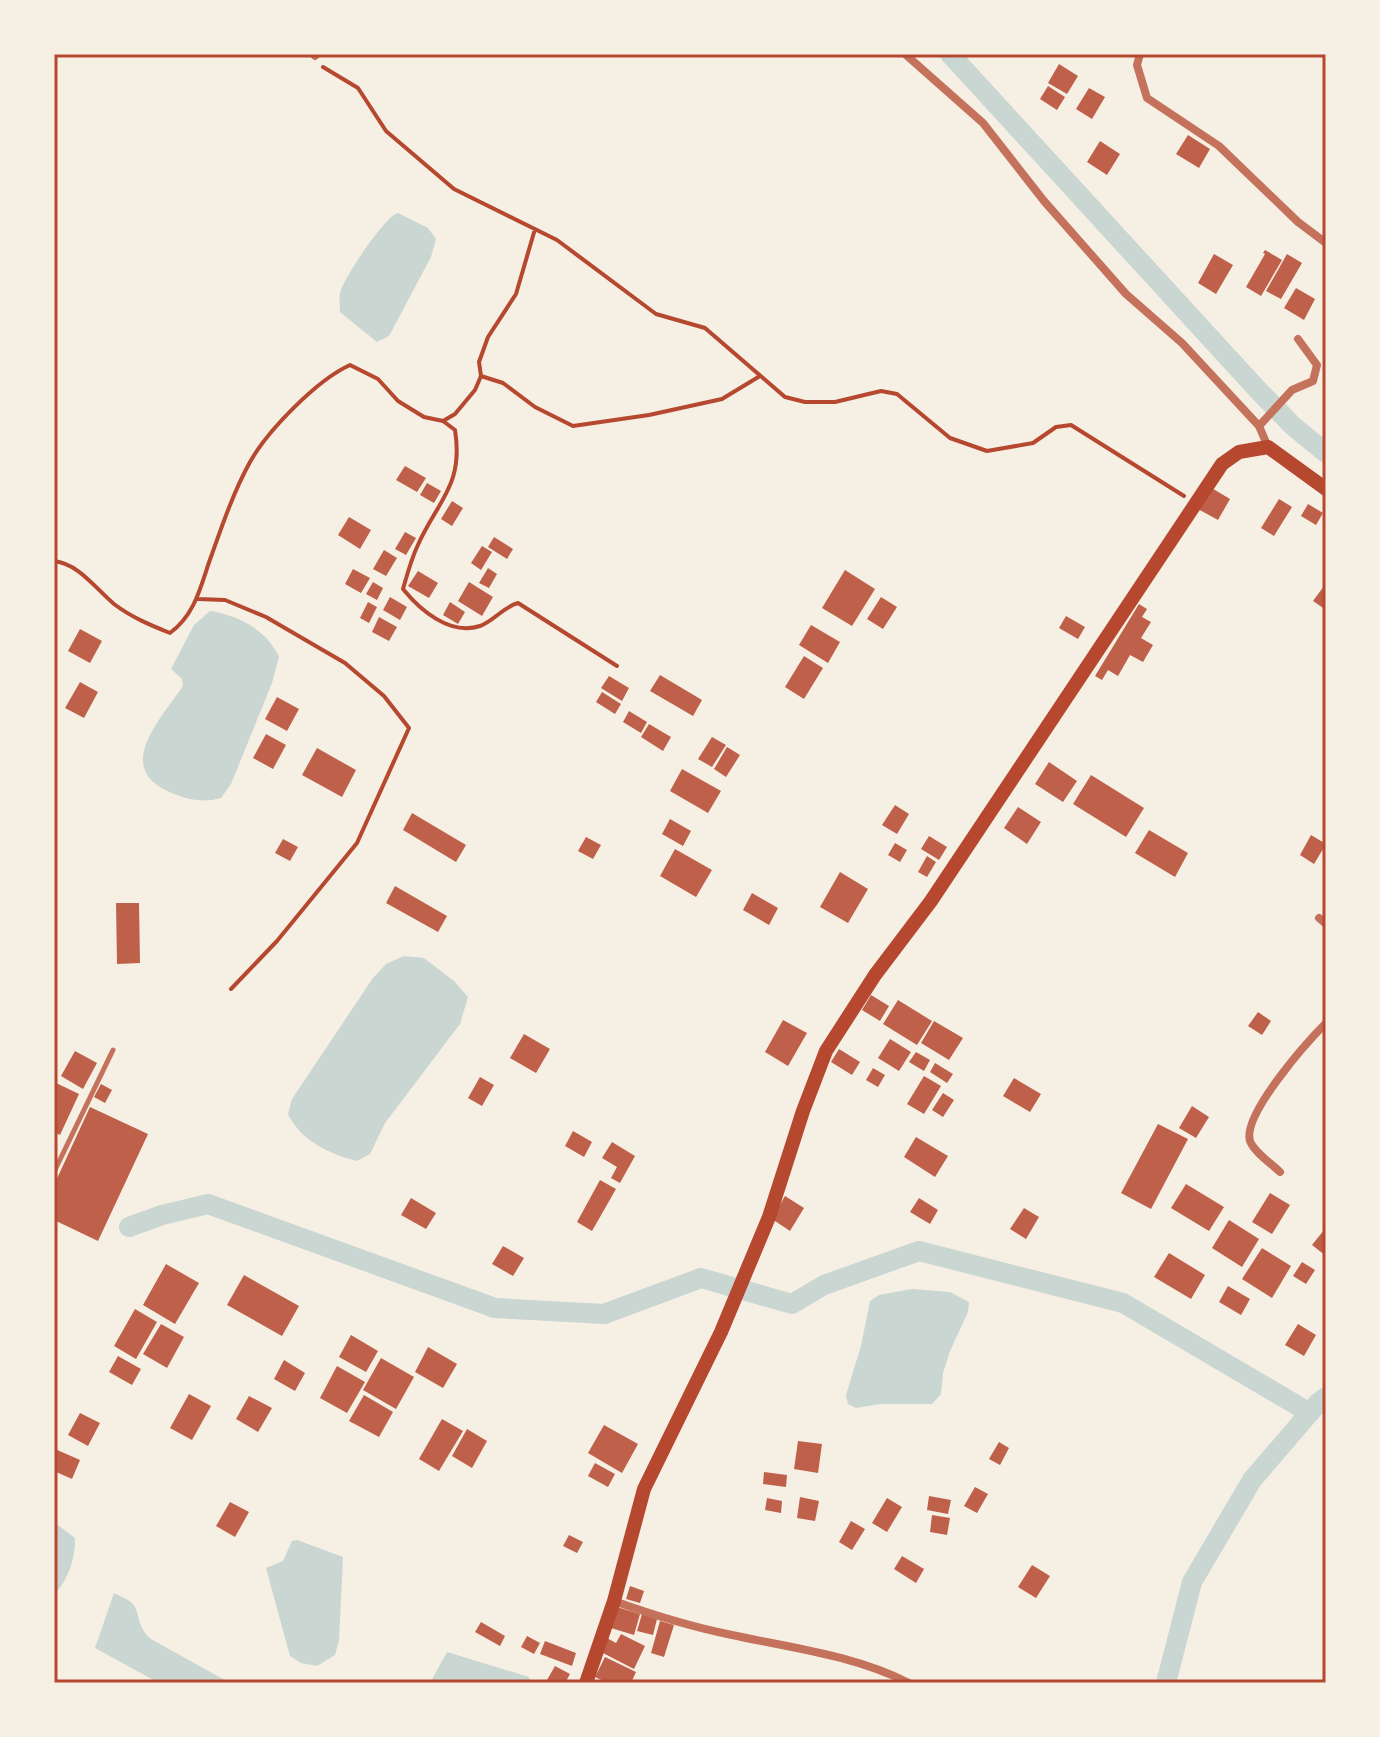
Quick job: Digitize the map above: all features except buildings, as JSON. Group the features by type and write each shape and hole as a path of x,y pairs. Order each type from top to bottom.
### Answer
{"main road":[{"path":"586,1683 614,1601 644,1489 721,1332 746,1273 769,1217 826,1051 875,975 965,850 1222,464 1239,452 1268,447 1326,489"}],"street":[{"path":"905,54 983,123 1044,201 1126,294 1182,343 1259,426 1268,447"},
{"path":"1140,54 1137,65 1147,98 1219,146 1298,222 1326,243"},
{"path":"1259,426 1292,390 1313,381 1317,365 1298,339"},
{"path":"1280,1172 1253,1146 1249,1139 1251,1129 1270,1089 1304,1045 1326,1023"},
{"path":"614,1601 653,1615 730,1635 868,1665 909,1683"}],"lane":[{"path":"54,1172 113,1050"}],"path":[{"path":"316,55 317,64 358,88 386,131 454,189 557,240 656,314 705,328 785,397 805,402 835,402 881,391 897,394 950,438 987,451 1033,443 1056,427 1071,425 1194,503"},
{"path":"443,421 455,414 475,390 481,376 479,362 488,337 516,294 535,229"},
{"path":"54,561 68,563 115,605 145,624 170,633 183,623 198,599 227,513 251,460 293,408 330,374 350,365 378,379 398,401 424,417 443,421 455,430 458,452 455,474 447,495 417,545 403,589 418,607 456,628 481,626 506,606 518,603 617,666"},
{"path":"481,376 503,383 535,407 573,426 649,415 722,399 760,376"},
{"path":"198,599 225,600 266,617 345,663 384,696 409,728 357,843 277,941 231,989"}],"shaded area":[{"path":"398,213 428,228 436,239 431,257 389,336 377,342 340,312 340,293 365,249"},
{"path":"210,611 250,625 267,639 279,657 272,683 231,784 221,798 202,800 172,793 154,783 145,771 143,758 154,728 183,686 182,679 171,669 194,625"},
{"path":"404,956 424,958 454,981 468,997 460,1024 385,1123 370,1154 357,1161 308,1139 288,1114 292,1099 373,978 386,964"},
{"path":"912,1289 950,1292 969,1302 968,1312 943,1373 941,1394 932,1404 880,1404 856,1408 848,1404 846,1395 861,1346 870,1301 879,1295"},
{"path":"54,1522 75,1538 70,1568 54,1594"},
{"path":"297,1540 343,1557 339,1640 335,1655 317,1666 301,1663 290,1656 266,1568 283,1561 292,1541"},
{"path":"114,1593 132,1603 143,1629 151,1639 230,1683 159,1683 95,1648"},
{"path":"447,1652 529,1677 531,1683 430,1683"}],"waterway":[{"path":"950,54 1257,389 1293,426 1326,453"},
{"path":"129,1227 208,1204 495,1308 604,1314 701,1278 792,1304 824,1285 919,1251 1123,1303 1310,1413"},
{"path":"1166,1683 1192,1582 1252,1480 1326,1397"}]}
